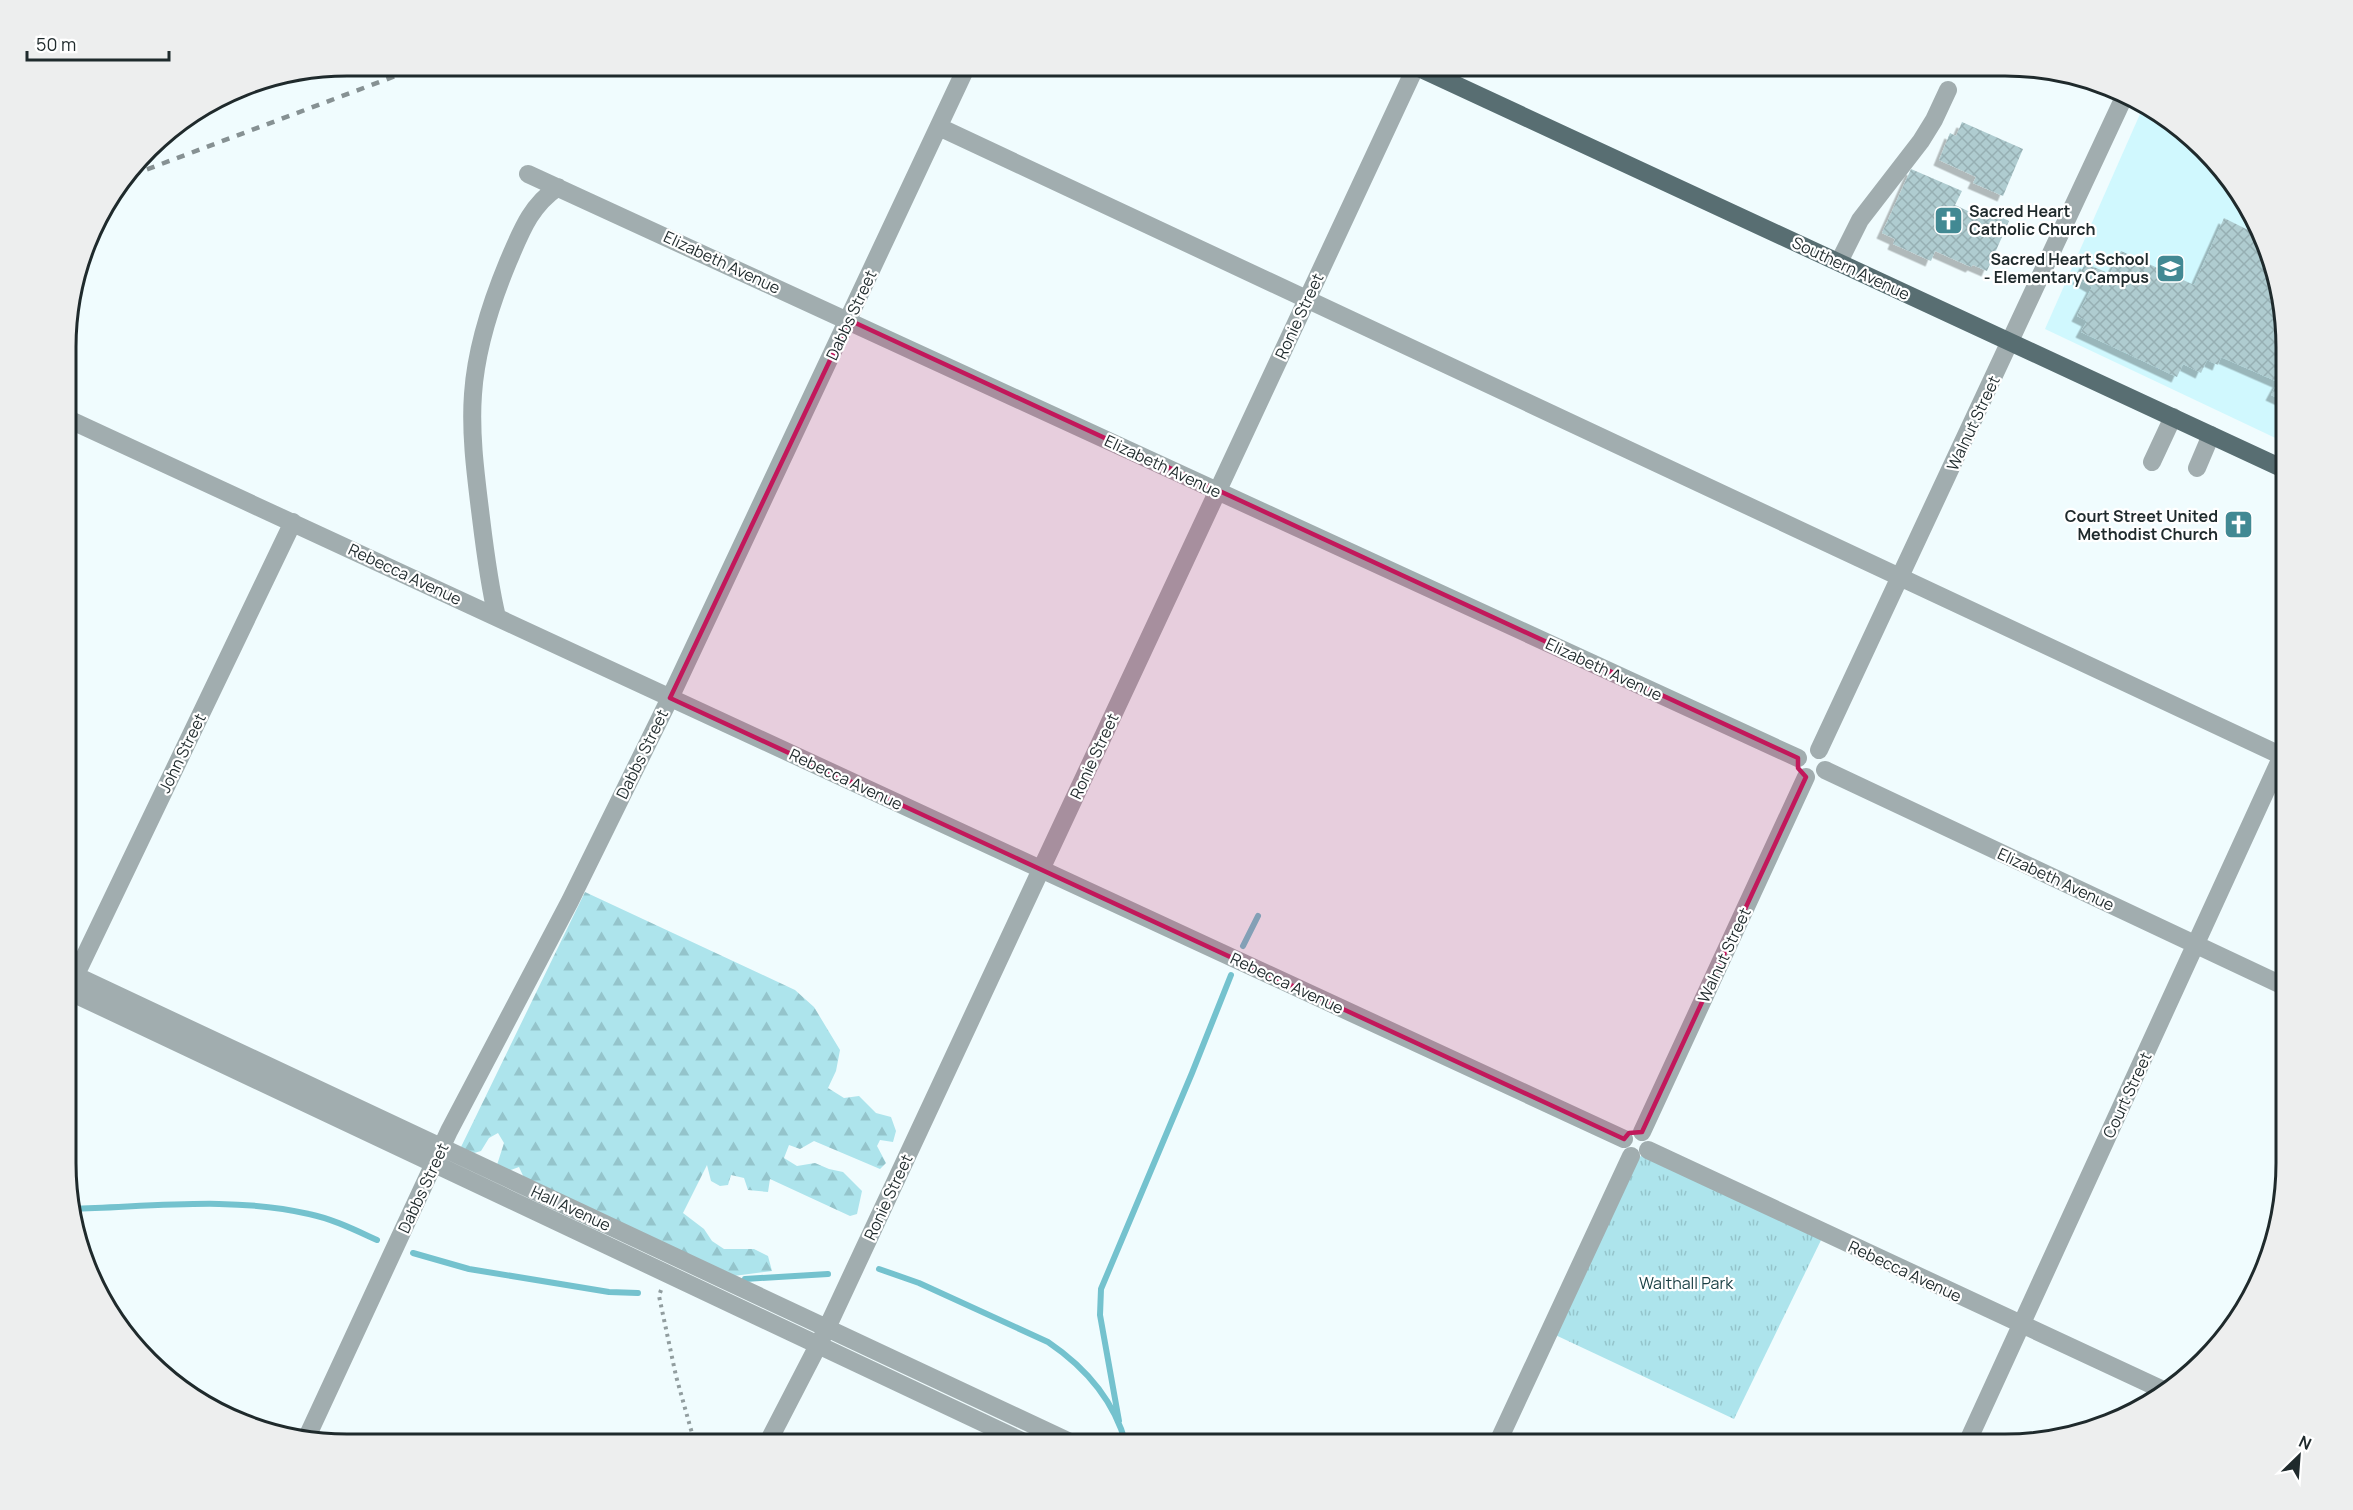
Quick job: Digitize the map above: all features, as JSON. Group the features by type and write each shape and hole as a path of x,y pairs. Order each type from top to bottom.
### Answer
{"main road":[{"name":"Southern Avenue","path":"1438,76 2276,465"}],"street":[{"name":"Dabbs Street","path":"310,1431 441,1147 570,901 670,698 962,76"},
{"name":"Ronie Street","path":"771,1434 827,1328 1411,76"},
{"path":"1839,262 1860,220 1921,141 1948,90"},
{"name":"Walnut Street","path":"1819,750 2122,102"},
{"path":"939,127 1901,577 2276,747"},
{"name":"Elizabeth Avenue","path":"528,174 1798,758"},
{"path":"497,617 490,588 474,466 473,395 489,315 506,266 527,218 539,201 558,187"},
{"path":"2152,462 2173,417"},
{"name":"Rebecca Avenue","path":"76,423 1041,869 1634,1149 2157,1387"},
{"path":"2198,468 2211,435"},
{"name":"John Street","path":"76,972 293,522"},
{"path":"1809,749 1819,750 1826,757 1826,770 1819,777 1806,777 1798,768 1798,758 1809,749"},
{"name":"Court Street","path":"1971,1434 2276,769"},
{"name":"Elizabeth Avenue","path":"1826,770 2276,982"},
{"name":"Walnut Street","path":"1634,1149 1629,1133 1642,1132 1806,777"},
{"name":"Hall Avenue","path":"76,983 441,1147 1053,1434"},
{"name":"Hall Avenue","path":"76,983 433,1164 1007,1434"},
{"path":"1502,1434 1634,1149"}],"path":[{"path":"666,1275 659,1296 676,1377 691,1434"}],"highlighted area":[{"path":"849,320 1798,758 1798,768 1806,777 1642,1132 1629,1133 1624,1139 670,698"}],"shaded area":[{"name":"Sacred Heart School - Elementary Campus","path":"2141,113 2184,144 2209,169 2231,197 2256,244 2271,295 2276,330 2276,438 2045,329"}],"green space":[{"path":"585,892 795,990 814,1007 840,1050 836,1071 828,1088 844,1098 859,1096 876,1113 891,1117 896,1131 893,1142 880,1140 877,1146 886,1163 880,1169 814,1141 800,1149 789,1145 784,1158 797,1166 815,1163 843,1172 862,1191 857,1214 850,1216 770,1179 768,1192 748,1190 744,1178 731,1175 728,1185 720,1186 711,1181 707,1165 683,1213 704,1229 712,1241 724,1249 754,1249 768,1256 772,1271 726,1277 570,1203 549,1188 525,1180 519,1167 505,1172 497,1165 504,1143 498,1133 489,1138 481,1151 467,1155 461,1147"},
{"name":"Walthall Park","path":"1642,1156 1824,1234 1734,1419 1549,1332 1638,1157"}],"building":[{"path":"1962,122 2023,149 2003,196 1973,183 1976,177 1939,160 1950,133 1956,136"},
{"name":"Sacred Heart Catholic Church","path":"1911,169 1962,191 1955,205 1985,219 1988,211 2009,221 1987,271 1973,265 1971,267 1935,251 1931,261 1893,244 1895,239 1882,233"},
{"path":"2224,218 2250,231 2267,278 2274,312 2276,381 2221,357 2218,365 2207,360 2201,373 2183,364 2177,377 2081,332 2087,321 2077,316 2092,287 2078,279 2085,263 2110,274 2121,251 2194,285"},
{"path":"2276,386 2276,397 2271,395"}],"waterway":[{"path":"1243,946 1258,916"},
{"path":"1119,1421 1100,1315 1101,1289 1231,975"},
{"path":"81,1209 191,1204 250,1205 318,1216 377,1240"},
{"path":"413,1253 469,1269 609,1292 638,1293"},
{"path":"879,1269 919,1283 1048,1342 1074,1362 1096,1386 1114,1413 1123,1434"},
{"path":"745,1279 828,1274"}],"railway":[{"path":"142,171 395,76"}],"place":[{"name":"Sacred Heart Catholic Church","path":"1948,220"},
{"name":"Sacred Heart School - Elementary Campus","path":"2170,268"},
{"name":"Court Street United Methodist Church","path":"2239,525"}]}
